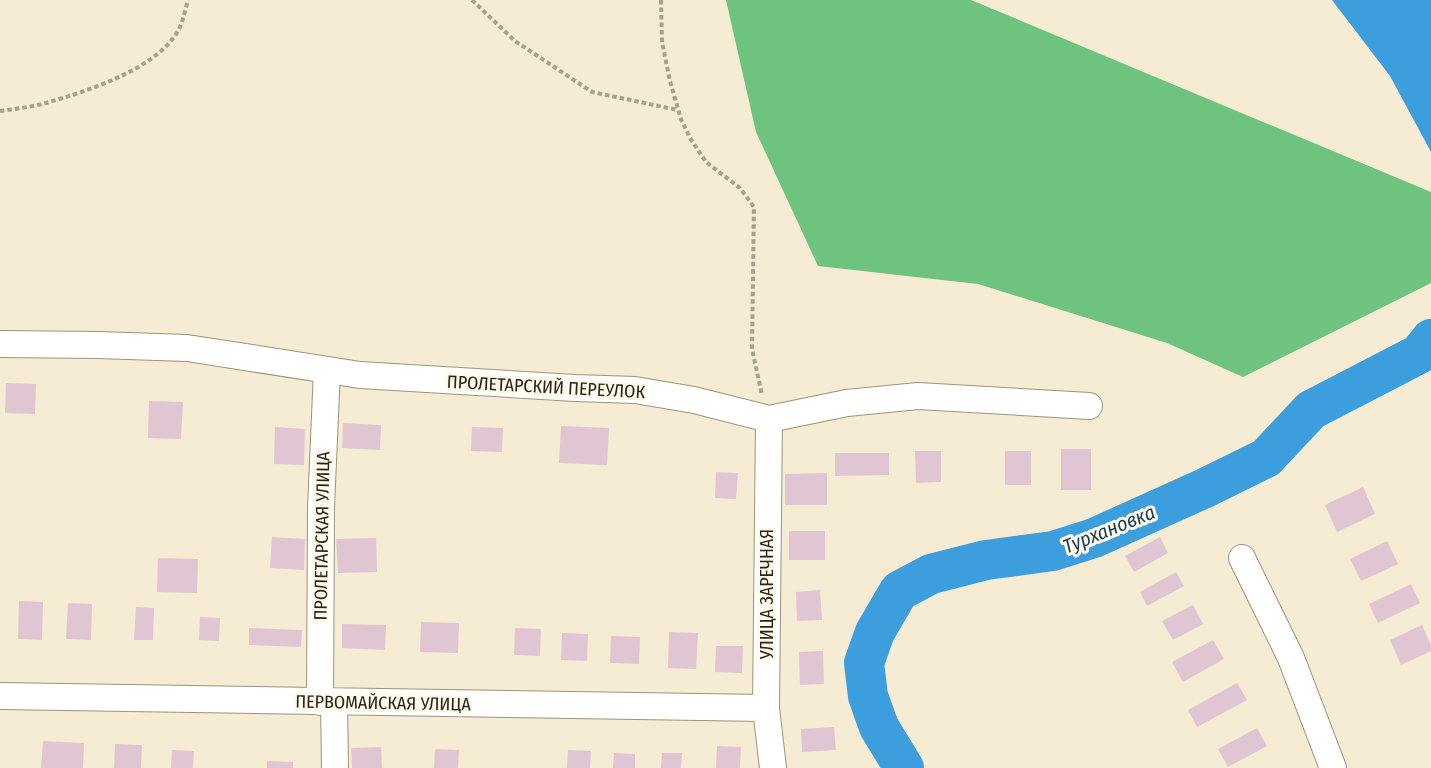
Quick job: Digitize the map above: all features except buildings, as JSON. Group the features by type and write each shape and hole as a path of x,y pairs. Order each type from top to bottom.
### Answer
{"street":[{"name":"ПРОЛЕТАРСКИЙ ПЕРЕУЛОК","path":"0,344 187,348 360,375 635,390 694,400 769,419 846,403 918,396 1089,406"},
{"name":"ПРОЛЕТАРСКАЯ УЛИЦА","path":"327,370 321,507 327,702 334,768"},
{"name":"УЛИЦА ЗАРЕЧНАЯ","path":"769,419 766,708 773,768"},
{"path":"1242,558 1291,658 1334,768"},
{"name":"ПЕРВОМАЙСКАЯ УЛИЦА","path":"0,696 766,708"}],"path":[{"path":"0,111 44,104 101,84 139,67 164,48 178,30 188,0"},
{"path":"472,0 515,41 592,92 678,110"},
{"path":"661,0 662,42 678,110 690,138 706,162 740,188 754,207 752,349 769,419"}],"green space":[{"path":"726,0 971,0 1431,192 1431,283 1243,377 1167,343 978,284 818,266 756,132"}],"water":[{"path":"1332,0 1431,0 1431,152 1390,76"}],"waterway":[{"name":"Турхановка","path":"904,768 879,727 868,696 864,663 875,632 899,591 931,574 986,560 1053,551 1094,538 1205,488 1266,458 1311,410 1419,354 1431,339"}]}
